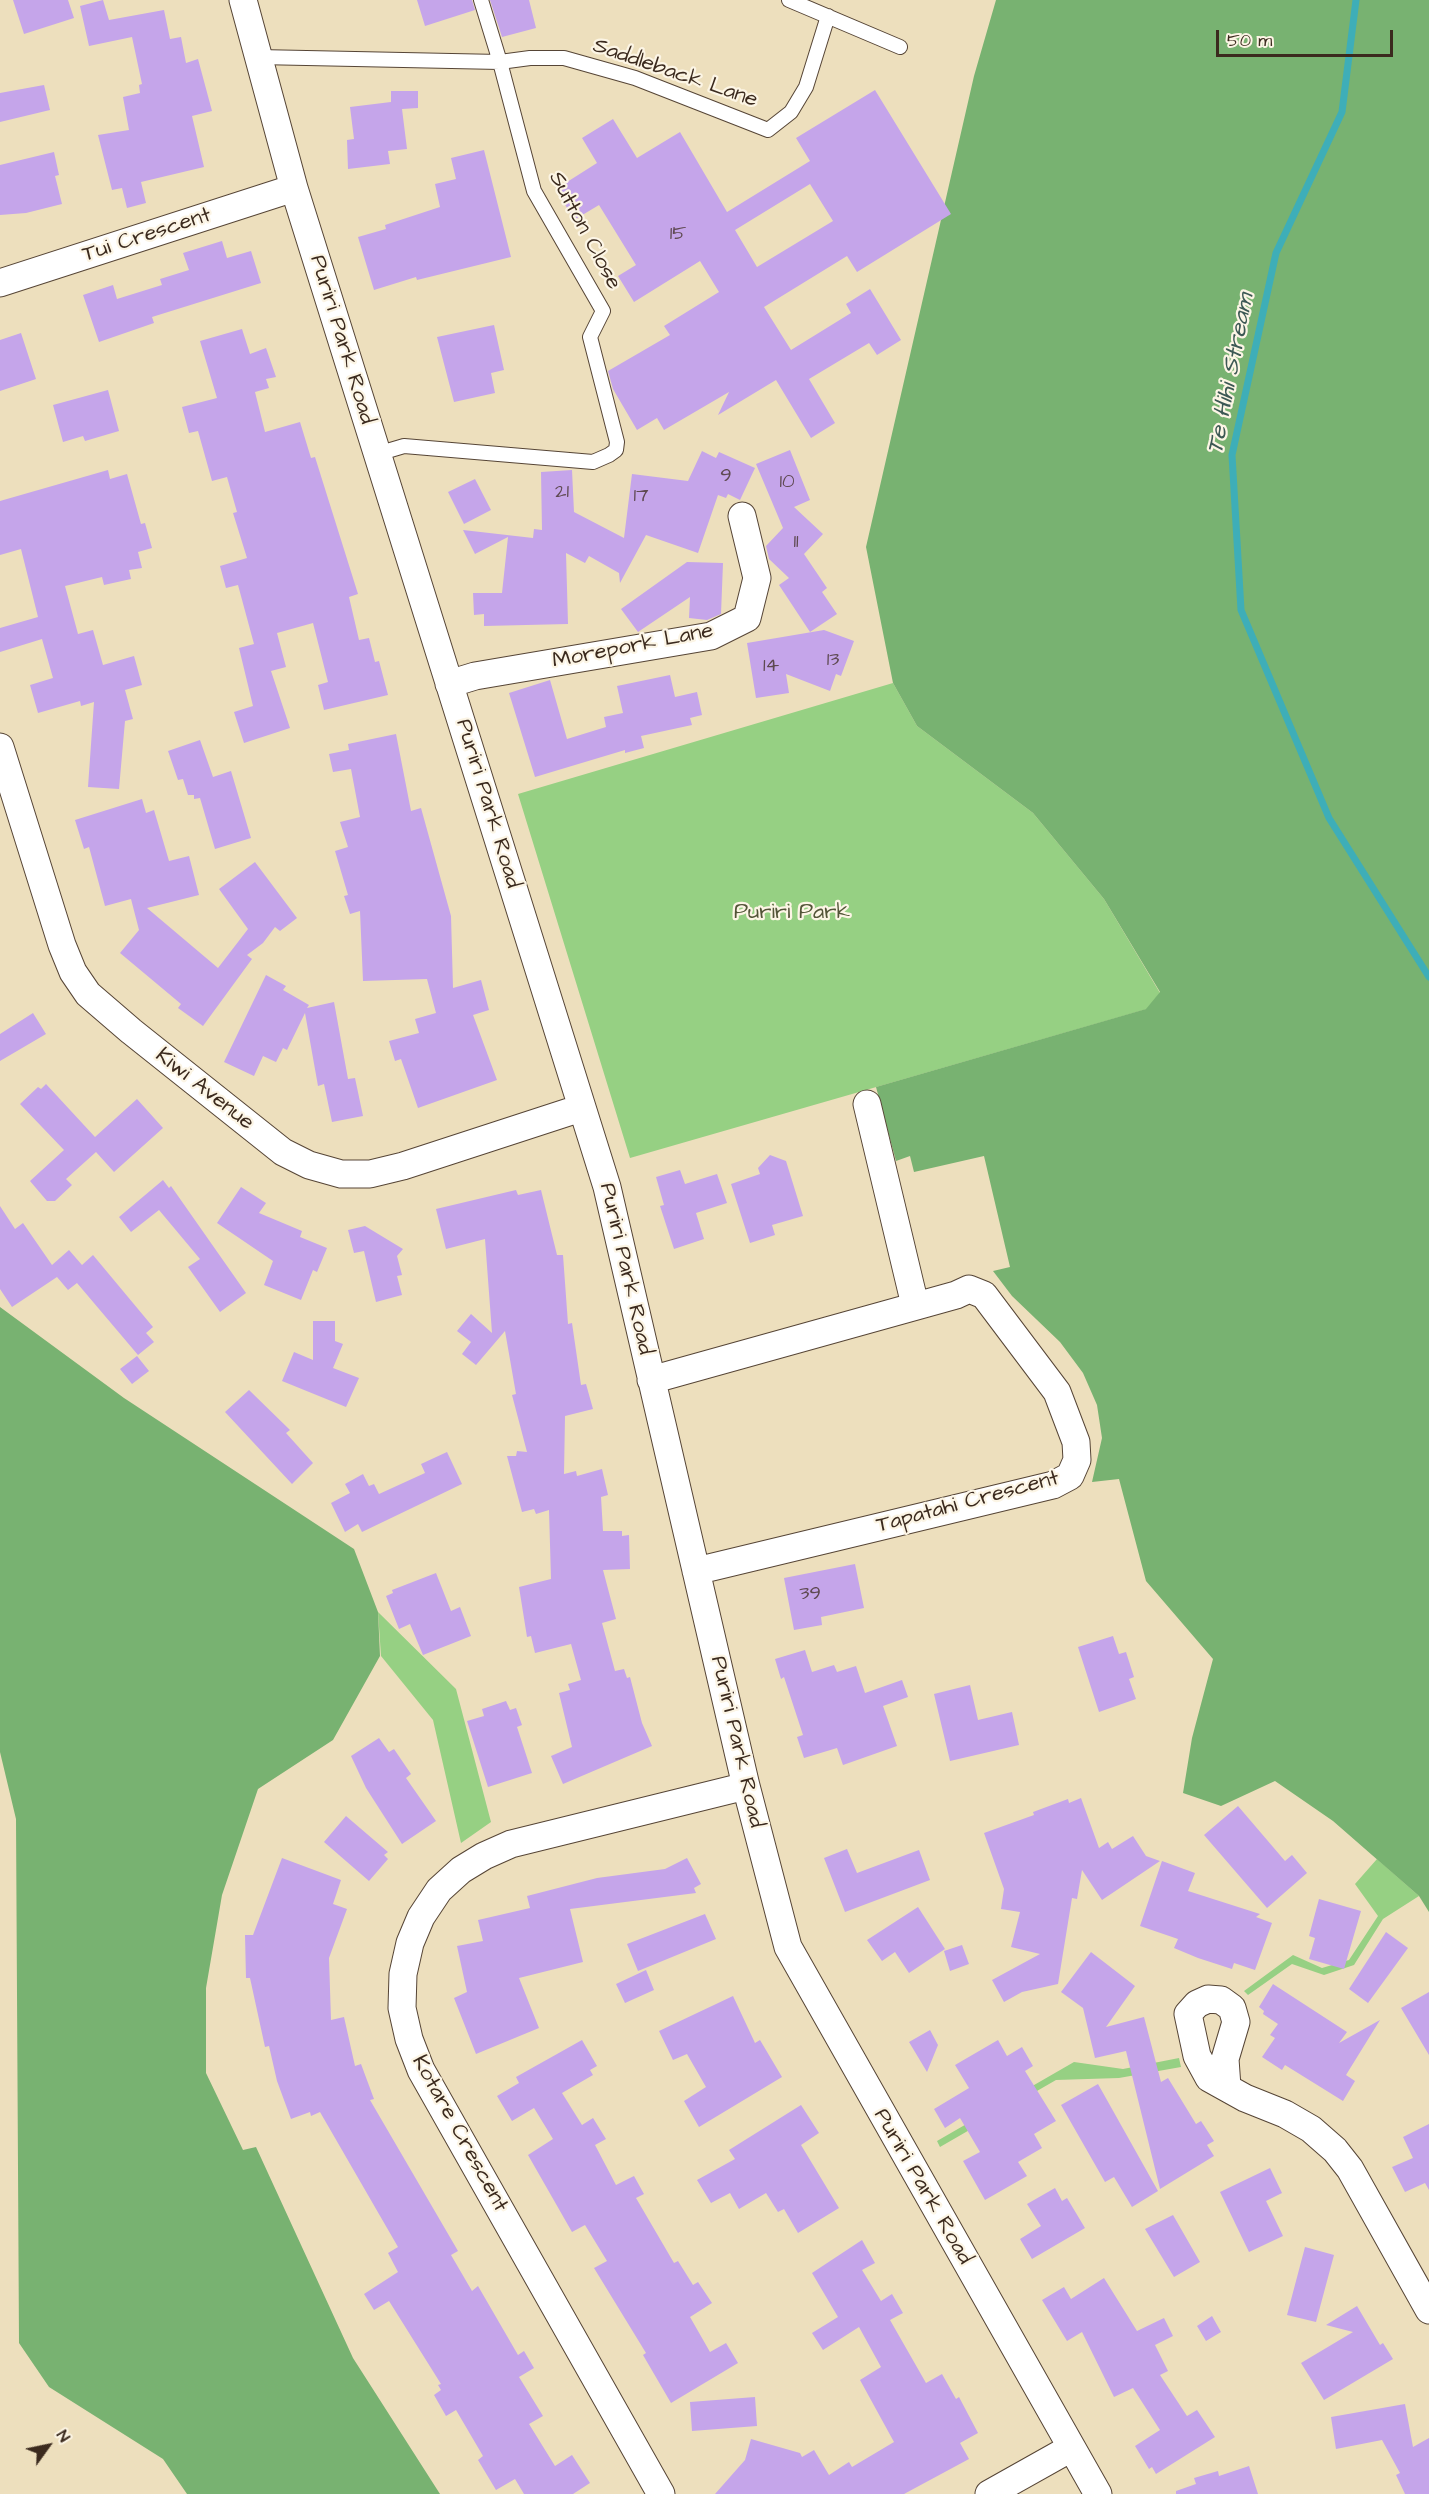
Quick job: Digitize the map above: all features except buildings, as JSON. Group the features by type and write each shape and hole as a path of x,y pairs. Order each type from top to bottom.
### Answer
{"street":[{"name":"Puriri Park Road","path":"243,0 294,188 607,1187 746,1786 782,1927 800,1972 1098,2494"},
{"name":"Tui Crescent","path":"0,283 294,188"},
{"name":"Morepork Lane","path":"449,684 475,676 711,636 747,618 757,578 742,516"},
{"name":"Kiwi Avenue","path":"0,747 62,945 73,972 88,993 123,1025 284,1152 309,1165 341,1174 370,1174 403,1166 582,1108"},
{"path":"867,1104 915,1305"},
{"name":"Tapatahi Crescent","path":"651,1380 956,1295 969,1289 984,1295 1056,1392 1076,1442 1077,1461 1070,1476 1053,1485 696,1571"},
{"name":"Kotare Crescent","path":"662,2494 421,2070 408,2039 402,2008 403,1974 410,1943 421,1917 439,1890 462,1870 484,1856 511,1844 746,1786"},
{"path":"1227,2087 1245,2098 1285,2114 1311,2128 1335,2150 1350,2169 1429,2310"},
{"path":"989,2494 1071,2448"}],"lane":[{"path":"258,57 500,62 482,0"},
{"path":"789,0 900,47"},
{"name":"Saddleback Lane","path":"500,62 530,57 564,58 635,78 768,130 791,112 806,87 828,16"},
{"name":"Sutton Close","path":"377,454 404,446 593,462 616,450 615,430 590,337 603,311 534,191 500,62"}],"green space":[{"path":"996,0 1429,0 1429,1912 1419,1896 1333,1821 1275,1781 1221,1806 1183,1793 1192,1738 1213,1659 1146,1581 1119,1479 1092,1482 1102,1438 1097,1405 1083,1373 1060,1342 1012,1296 993,1271 1010,1267 984,1156 914,1172 910,1156 896,1161 876,1087 1146,1009 1160,992 1104,899 1033,813 917,726 893,683 866,547 974,76"},
{"name":"Puriri Park","path":"893,683 917,726 1033,813 1104,899 1160,993 1147,1009 630,1158 518,794"},
{"path":"0,1307 124,1398 354,1549 378,1612 380,1656 333,1740 258,1789 222,1895 206,1988 206,2073 243,2150 256,2147 353,2358 440,2494 187,2494 163,2459 49,2387 19,2343 16,1819 0,1752"},
{"path":"378,1612 456,1689 491,1822 461,1843 433,1720 381,1656"},
{"path":"1377,1859 1419,1896 1383,1919 1354,1965 1324,1975 1292,1964 1248,1995 1244,1991 1293,1955 1322,1968 1349,1960 1378,1916 1355,1884"},
{"path":"1179,2058 1181,2067 1119,2078 1056,2080 940,2147 937,2141 1074,2062 1123,2069"}],"waterway":[{"name":"Te Hihi Stream","path":"1356,0 1342,112 1276,253 1232,455 1241,610 1329,818 1429,977"}]}
